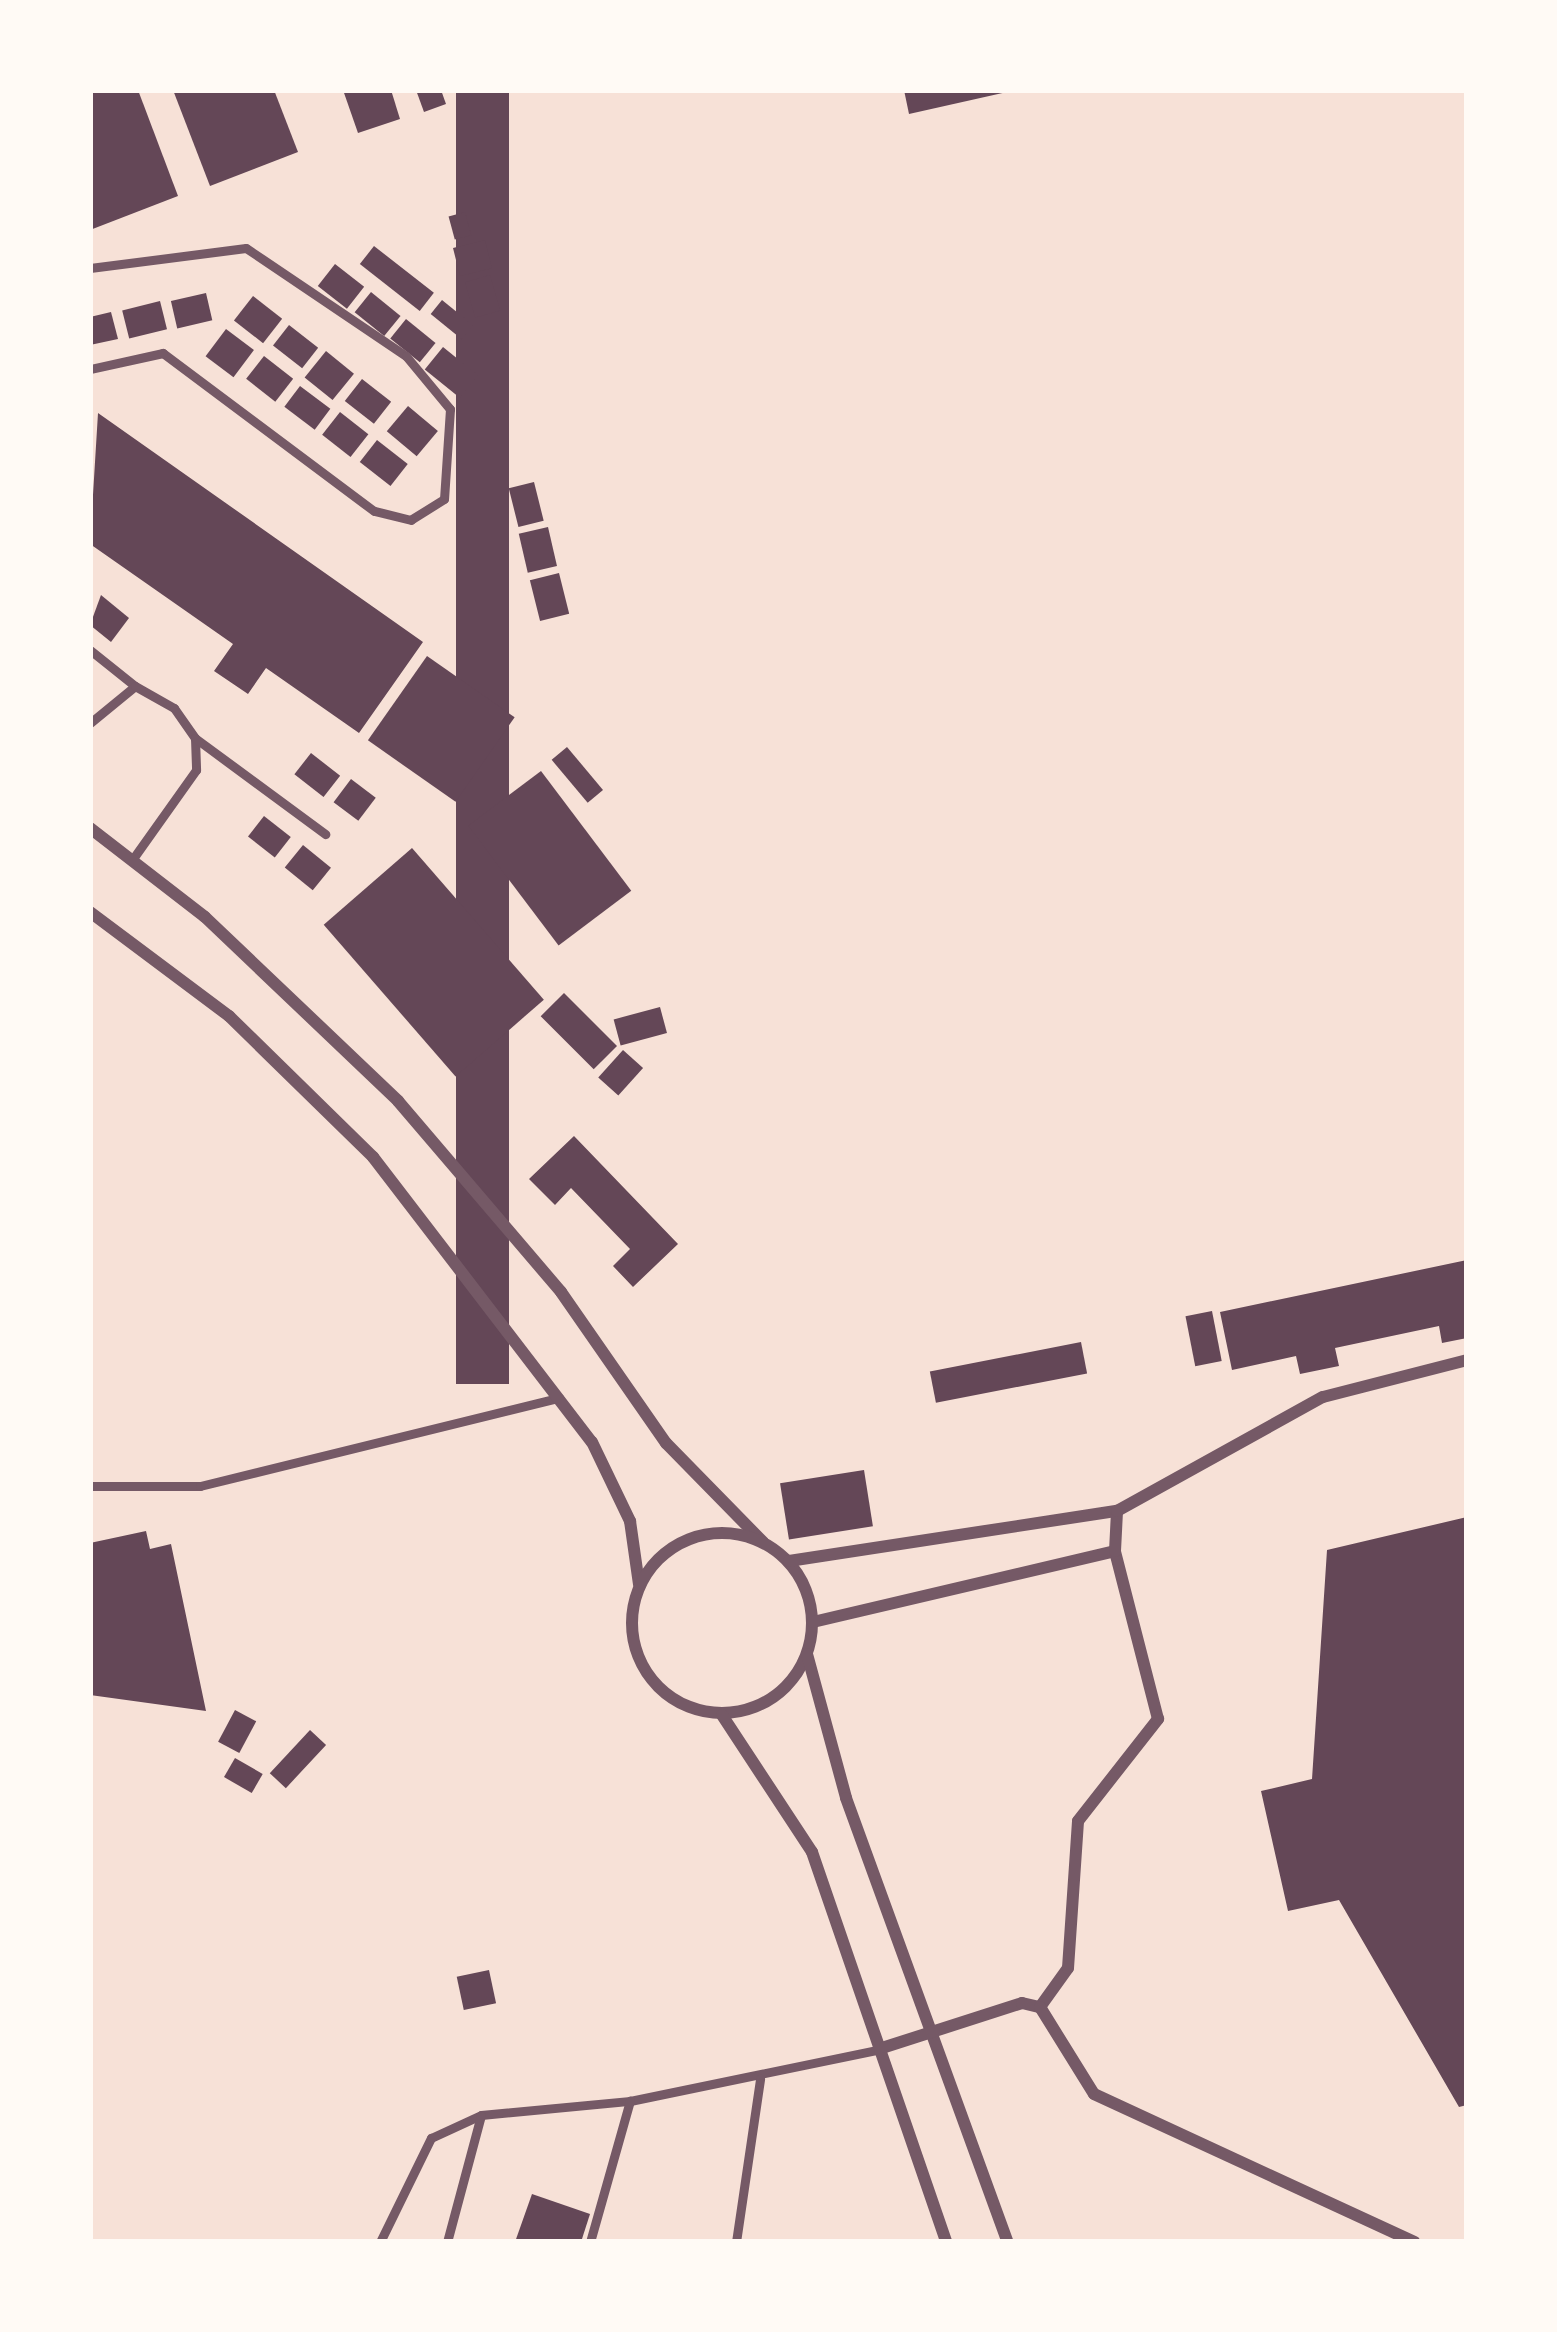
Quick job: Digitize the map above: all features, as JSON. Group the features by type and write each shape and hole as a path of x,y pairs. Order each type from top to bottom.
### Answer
{"street":[{"path":"90,828 132,860 398,1101 561,1292 666,1443 763,1542 789,1561 813,1622 807,1654 788,1686 722,1714 686,1707 646,1671 631,1619 639,1584 630,1521 559,1398 373,1157 229,1016 90,912"},
{"path":"789,1561 1117,1511 1324,1397 1467,1360"},
{"path":"886,2047 937,2027 1040,2007 1068,1968 1078,1821 1158,1719 1115,1551 1117,1511"},
{"path":"639,1584 692,1537 763,1542"},
{"path":"813,1622 1115,1551"},
{"path":"807,1654 846,1798 937,2027 1008,2242"},
{"path":"722,1714 812,1852 886,2047 946,2242"},
{"path":"1040,2007 1094,2094 1414,2242"}],"lane":[{"path":"90,268 246,248 406,356 450,409 444,499 410,520 374,511 163,353 90,369"},
{"path":"90,650 135,686 174,708 195,738 325,834"},
{"path":"90,723 135,686"},
{"path":"132,860 196,770 195,738"},
{"path":"90,1486 200,1486 559,1398"},
{"path":"380,2242 431,2138 481,2115 630,2101 760,2079 886,2047"},
{"path":"736,2242 760,2079"},
{"path":"590,2242 630,2101"},
{"path":"447,2242 481,2115"}],"building":[{"path":"90,90 138,90 178,196 90,230"},
{"path":"173,90 274,90 298,152 210,186"},
{"path":"343,90 391,90 400,119 358,133"},
{"path":"416,90 441,90 446,104 424,112"},
{"path":"456,90 509,90 509,1384 456,1384"},
{"path":"904,90 1007,90 1007,92 909,114"},
{"path":"465,212 471,235 455,240 449,216"},
{"path":"485,240 492,268 460,276 453,248"},
{"path":"374,246 434,293 420,311 360,264"},
{"path":"335,264 364,287 347,309 318,286"},
{"path":"490,275 500,311 475,318 465,282"},
{"path":"371,292 401,316 384,336 355,312"},
{"path":"206,293 212,320 177,328 171,301"},
{"path":"253,296 282,319 263,343 234,320"},
{"path":"442,300 473,325 462,339 431,314"},
{"path":"160,301 167,329 129,339 122,310"},
{"path":"111,312 118,339 90,345 90,317"},
{"path":"406,319 436,343 420,362 390,338"},
{"path":"289,325 318,348 302,368 273,345"},
{"path":"226,329 254,350 233,377 206,356"},
{"path":"443,347 478,375 460,398 425,370"},
{"path":"326,351 354,374 333,400 305,377"},
{"path":"264,356 293,379 275,402 246,379"},
{"path":"362,379 391,402 374,424 345,401"},
{"path":"300,386 330,409 315,430 284,407"},
{"path":"408,406 438,431 417,456 387,431"},
{"path":"340,412 368,434 351,457 322,435"},
{"path":"98,413 423,642 359,733 266,668 248,694 214,671 233,644 90,544"},
{"path":"377,440 408,464 390,486 360,462"},
{"path":"534,482 544,521 518,527 509,488"},
{"path":"548,527 557,566 528,573 519,534"},
{"path":"559,573 569,614 540,621 530,580"},
{"path":"101,595 129,618 111,642 90,625"},
{"path":"427,656 515,717 456,802 368,740"},
{"path":"567,747 603,790 588,803 552,760"},
{"path":"311,753 340,776 324,797 294,774"},
{"path":"541,771 631,891 559,946 468,826"},
{"path":"351,779 376,798 358,821 334,802"},
{"path":"264,816 291,837 275,857 248,836"},
{"path":"303,845 331,868 313,890 285,868"},
{"path":"412,848 544,1000 456,1076 324,925"},
{"path":"564,993 617,1046 594,1069 541,1016"},
{"path":"660,1007 667,1033 621,1046 614,1019"},
{"path":"623,1050 643,1068 618,1096 598,1077"},
{"path":"574,1136 678,1244 633,1287 613,1266 630,1249 571,1188 555,1205 529,1179"},
{"path":"1467,1260 1467,1338 1442,1343 1439,1326 1335,1348 1339,1366 1300,1374 1296,1356 1232,1370 1220,1312"},
{"path":"1212,1311 1222,1361 1195,1366 1185,1316"},
{"path":"1081,1342 1087,1373 936,1403 930,1371"},
{"path":"864,1470 873,1526 789,1540 780,1483"},
{"path":"1467,1517 1467,2105 1459,2107 1339,1900 1288,1911 1261,1791 1312,1779 1327,1550"},
{"path":"146,1531 150,1549 171,1544 206,1711 90,1695 90,1543"},
{"path":"235,1710 256,1721 239,1753 218,1742"},
{"path":"310,1730 326,1745 286,1788 270,1773"},
{"path":"235,1758 263,1774 252,1793 224,1777"},
{"path":"489,1970 496,2003 464,2010 457,1977"},
{"path":"532,2194 590,2214 581,2242 515,2242"}]}
